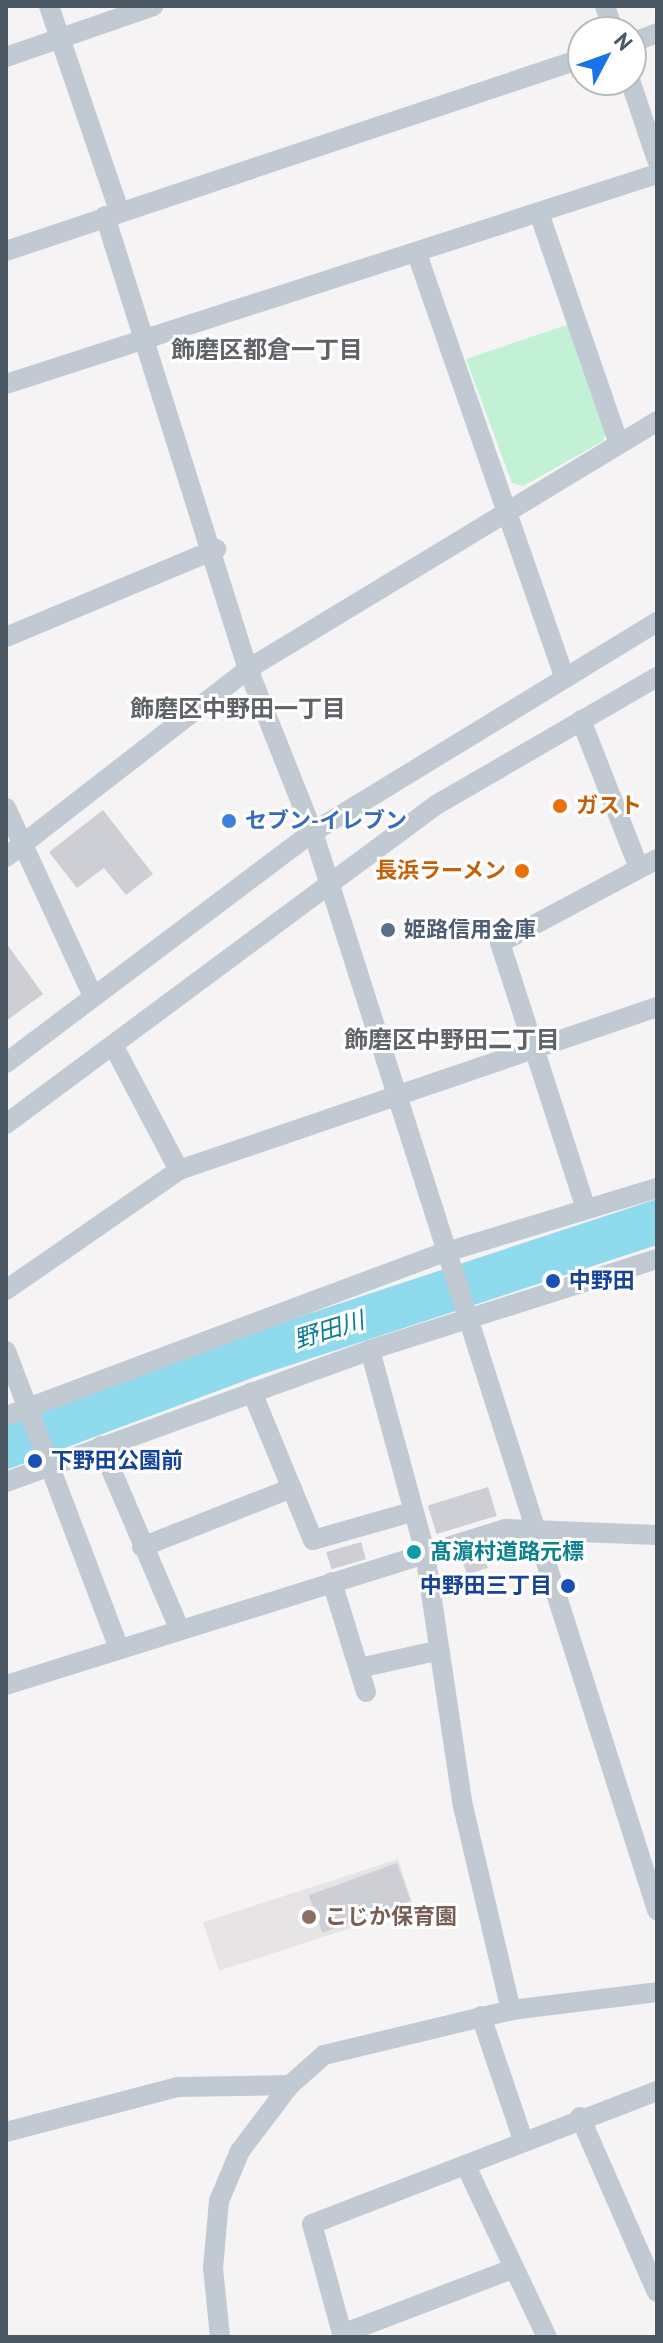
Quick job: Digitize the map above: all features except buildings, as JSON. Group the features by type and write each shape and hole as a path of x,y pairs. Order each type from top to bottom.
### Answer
{"street":[{"path":"49,6 61,38 146,340 216,549 248,669 313,832 463,1318 657,1910"},
{"path":"6,57 153,6"},
{"path":"6,251 567,63"},
{"path":"635,96 657,160"},
{"path":"6,384 417,254 657,174"},
{"path":"539,213 619,444"},
{"path":"417,254 564,676"},
{"path":"12,853 248,669 507,509 657,421"},
{"path":"6,637 216,549"},
{"path":"6,1063 313,832 657,622"},
{"path":"6,1124 436,805 657,677"},
{"path":"581,720 648,863 500,943 539,1047 586,1209"},
{"path":"6,808 12,853 93,996"},
{"path":"6,1290 179,1170 657,1007"},
{"path":"113,1045 179,1170"},
{"path":"6,1416 443,1253 657,1188"},
{"path":"6,1482 463,1318 657,1259"},
{"path":"370,1350 425,1553 436,1651 511,2010"},
{"path":"6,1351 119,1648"},
{"path":"252,1392 313,1540 412,1512"},
{"path":"101,1446 179,1628"},
{"path":"142,1547 292,1488"},
{"path":"6,1685 179,1628 505,1529 657,1535"},
{"path":"332,1582 366,1692"},
{"path":"359,1668 436,1651"},
{"path":"220,2337 213,2268 219,2201 240,2151 290,2085 324,2055 351,2044 511,2010 657,1992"},
{"path":"481,2016 523,2140"},
{"path":"6,2132 178,2087 290,2085"},
{"path":"512,2269 342,2335 312,2224 466,2166 580,2117 657,2091"},
{"path":"580,2117 657,2292"},
{"path":"466,2166 512,2269 547,2337"}],"shaded area":[{"name":"こじか保育園","path":"398,1859 414,1908 219,1971 203,1922"}],"green space":[{"path":"570,324 607,430 603,441 523,486 512,483 466,359"}],"water":[{"name":"野田川","path":"657,1199 657,1245 260,1375 6,1470 6,1425 244,1335"}],"place":[{"name":"ガスト","path":"560,806"},
{"name":"セブン-イレブン","path":"229,821"},
{"name":"長浜ラーメン","path":"522,871"},
{"name":"姫路信用金庫","path":"388,930"},
{"name":"中野田","path":"553,1281"},
{"name":"下野田公園前","path":"35,1461"},
{"name":"髙濵村道路元標","path":"414,1552"},
{"name":"中野田三丁目","path":"568,1586"},
{"name":"こじか保育園","path":"309,1917"}],"district":[{"name":"飾磨区都倉一丁目","path":"267,350"},
{"name":"飾磨区中野田一丁目","path":"238,709"},
{"name":"飾磨区中野田二丁目","path":"452,1040"}]}
